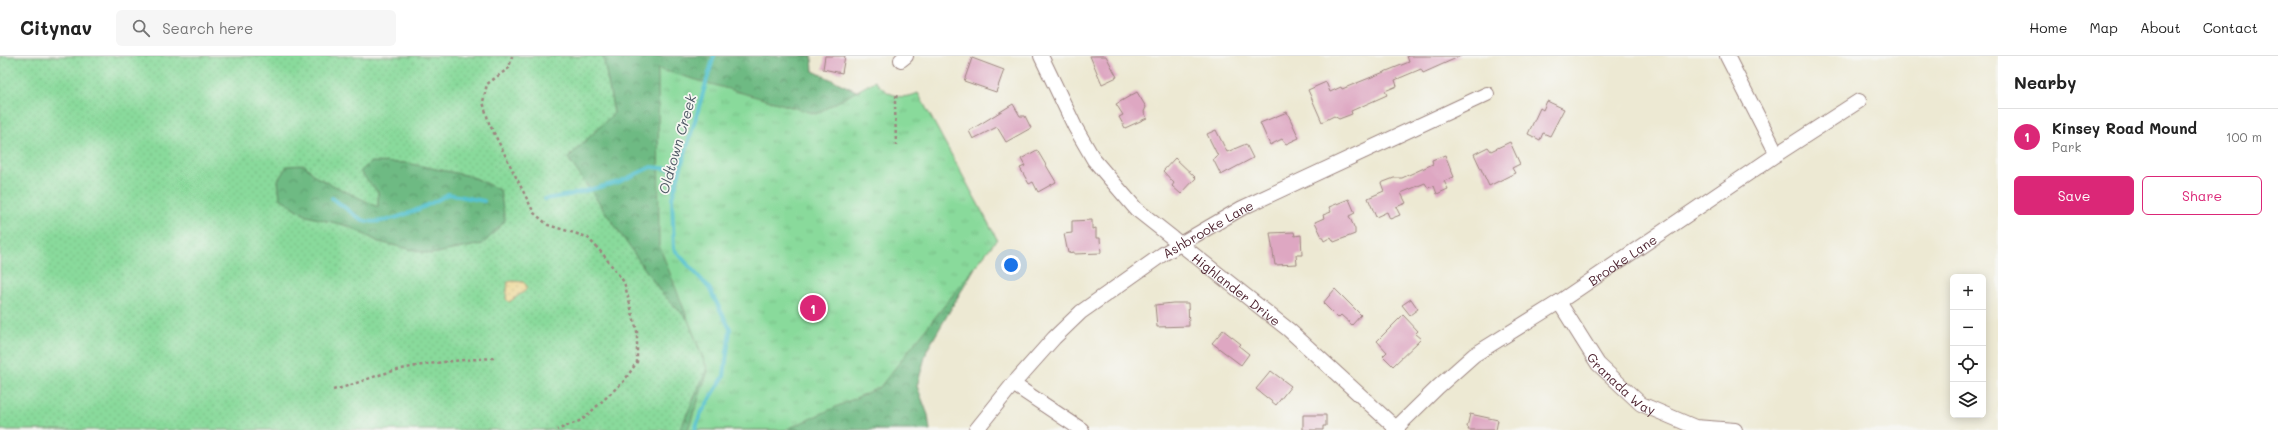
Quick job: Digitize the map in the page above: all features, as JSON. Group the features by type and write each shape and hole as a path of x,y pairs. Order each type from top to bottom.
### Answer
{"street":[{"name":"Highlander Drive","path":"1041,56 1075,127 1094,160 1136,209 1289,330 1396,429"},
{"path":"1727,56 1777,154"},
{"name":"Ashbrooke Lane","path":"976,430 1013,384 1054,338 1081,312 1179,244 1256,201 1487,94"},
{"name":"Brooke Lane","path":"1396,429 1438,387 1474,356 1558,302 1777,154 1859,101"},
{"name":"Granada Way","path":"1558,302 1598,364 1641,404 1695,427 1735,430"},
{"path":"1013,384 1082,430"}],"path":[{"path":"512,56 510,68 487,84 483,102 489,123 534,213 548,225 587,237 602,253 624,282 637,331 637,362 624,381 582,420 557,430"},
{"path":"896,146 895,102 897,94"},
{"path":"333,390 385,373 416,366 454,360 495,358"}],"green space":[{"path":"0,56 663,56 659,245 708,371 688,430 0,430 0,304 2,302 0,299"},
{"path":"603,56 812,56 813,71 878,101 991,240 927,350 917,386 928,415 930,430 680,430 716,348 660,291 568,158 614,113"},
{"path":"658,69 816,114 875,81 884,90 895,95 906,96 918,93 997,239 880,387 785,430 688,430 708,371 659,245"},
{"path":"371,162 407,163 470,176 500,190 505,221 483,244 431,254 379,242 348,226 307,216 280,198 278,180 287,166 305,165 316,177 378,207 378,192 360,172"}],"sand":[{"path":"508,282 523,282 527,286 525,291 509,302 506,299"}],"building":[{"path":"825,56 845,56 842,73 823,69"},
{"path":"1090,56 1106,56 1117,77 1102,84"},
{"path":"1407,56 1461,56 1423,73 1421,69 1395,80 1397,86 1385,91 1387,95 1351,111 1352,114 1339,119 1334,116 1322,122 1308,90 1326,82 1330,92 1341,87 1342,89 1409,62"},
{"path":"972,58 1004,70 996,92 964,81"},
{"path":"1137,92 1146,107 1144,112 1147,118 1125,128 1119,117 1123,115 1116,104"},
{"path":"1547,101 1564,109 1550,136 1543,133 1540,140 1528,134 1540,108 1543,110"},
{"path":"1013,104 1020,116 1025,116 1031,128 1006,142 997,127 973,139 969,131"},
{"path":"1287,112 1299,138 1286,144 1282,139 1270,145 1260,123"},
{"path":"1216,130 1227,152 1246,144 1253,158 1221,175 1213,159 1218,156 1207,134"},
{"path":"1510,142 1520,164 1512,168 1515,173 1489,186 1474,154 1488,147 1491,151"},
{"path":"1037,150 1056,182 1038,192 1033,182 1029,184 1020,168 1025,166 1021,159"},
{"path":"1445,155 1454,177 1444,181 1448,189 1437,194 1434,186 1428,188 1425,183 1401,193 1406,203 1396,207 1400,215 1390,219 1387,212 1376,217 1368,198 1384,191 1381,183 1394,178 1402,178 1433,164 1432,160"},
{"path":"1175,158 1196,178 1181,194 1172,186 1174,183 1163,171"},
{"path":"1349,199 1355,213 1349,216 1355,229 1355,234 1334,242 1331,237 1324,241 1315,222 1324,218 1323,215 1331,212 1329,207"},
{"path":"1092,220 1092,229 1096,228 1096,238 1100,238 1101,253 1068,253 1064,234 1072,233 1072,221"},
{"path":"1294,232 1295,236 1301,235 1302,255 1296,255 1297,264 1275,265 1270,233"},
{"path":"1335,289 1361,315 1352,325 1341,315 1338,318 1323,303"},
{"path":"1411,299 1418,309 1410,315 1402,305"},
{"path":"1188,303 1189,326 1157,327 1155,305"},
{"path":"1403,315 1418,331 1415,334 1421,339 1393,366 1383,356 1387,352 1377,341"},
{"path":"1223,330 1241,344 1239,346 1249,354 1241,365 1212,343"},
{"path":"1271,371 1291,386 1276,405 1256,389"},
{"path":"1470,414 1498,420 1496,430 1468,430 1469,428 1467,427"},
{"path":"1303,415 1326,415 1326,426 1323,426 1323,430 1303,430"}],"waterway":[{"name":"Oldtown Creek","path":"695,430 700,415 724,376 730,329 709,288 674,249 672,198 714,56"},
{"path":"545,199 569,195 619,182 651,167 680,170"},
{"path":"332,198 359,218 372,222 382,221 406,214 430,204 448,194 484,201"}],"place":[{"name":"Kinsey Road Mound","path":"813,308"}]}
